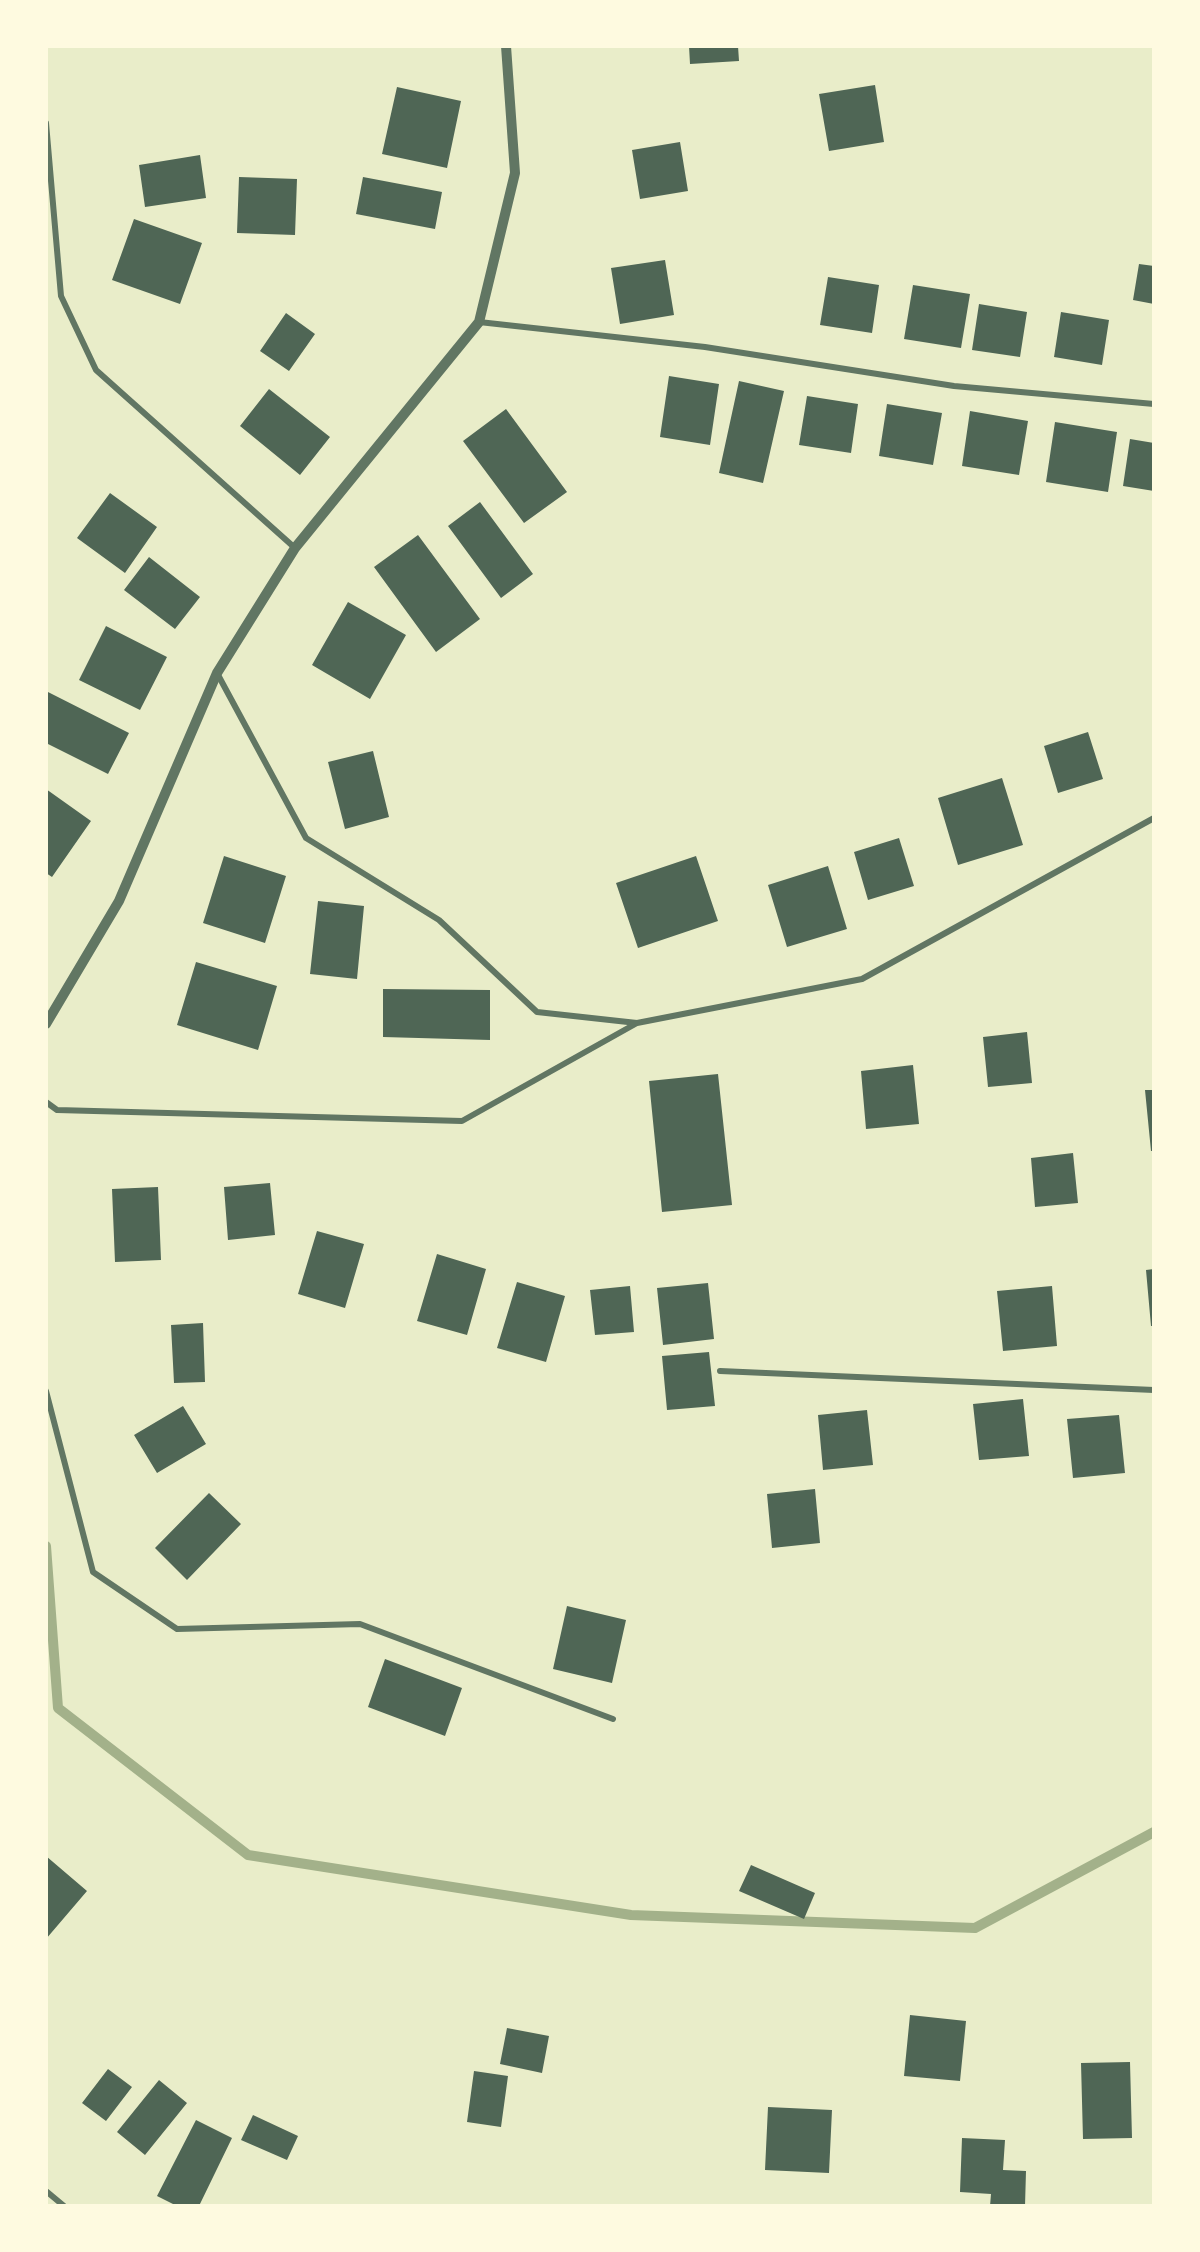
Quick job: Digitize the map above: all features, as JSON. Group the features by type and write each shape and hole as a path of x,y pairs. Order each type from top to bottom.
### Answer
{"street":[{"path":"46,1024 119,901 218,673 295,548 479,322 514,173 506,46"},
{"path":"46,123 62,296 96,370 295,548"},
{"path":"479,322 705,347 954,386 1154,404"},
{"path":"218,673 306,838 439,920 537,1012 637,1023 862,979 1154,818"},
{"path":"46,1102 57,1110 462,1121 637,1023"},
{"path":"720,1371 1154,1390"},
{"path":"46,1391 93,1572 177,1629 360,1624 613,1719"},
{"path":"46,2191 64,2205"}],"building":[{"path":"689,46 738,46 739,61 690,64"},
{"path":"875,85 884,142 829,151 819,94"},
{"path":"397,87 461,101 447,168 382,154"},
{"path":"680,142 688,191 640,199 632,150"},
{"path":"200,155 206,198 145,207 139,165"},
{"path":"239,177 297,179 295,235 237,233"},
{"path":"363,177 442,192 435,229 356,214"},
{"path":"134,219 202,243 180,304 112,280"},
{"path":"665,260 674,315 620,324 611,268"},
{"path":"1139,264 1154,266 1154,304 1133,300"},
{"path":"828,277 879,285 872,333 820,325"},
{"path":"913,285 970,294 961,348 904,339"},
{"path":"979,304 1027,312 1020,357 972,350"},
{"path":"1061,312 1109,320 1102,365 1054,357"},
{"path":"286,313 315,334 289,371 260,351"},
{"path":"669,376 719,384 710,445 660,437"},
{"path":"739,381 784,391 763,483 719,473"},
{"path":"269,389 330,437 300,475 240,426"},
{"path":"807,396 858,404 851,453 799,445"},
{"path":"887,404 942,413 933,465 879,456"},
{"path":"506,409 567,492 524,523 463,441"},
{"path":"970,411 1028,421 1019,475 962,466"},
{"path":"1055,422 1117,432 1108,492 1046,482"},
{"path":"1130,439 1154,443 1154,491 1123,486"},
{"path":"110,493 157,527 125,573 77,538"},
{"path":"480,502 533,574 501,598 448,526"},
{"path":"418,535 480,619 436,652 374,567"},
{"path":"149,557 200,597 175,629 124,590"},
{"path":"348,602 406,635 370,699 312,665"},
{"path":"106,626 167,657 140,710 79,680"},
{"path":"46,691 129,733 108,774 46,743"},
{"path":"1088,732 1103,779 1058,793 1044,746"},
{"path":"373,751 389,817 345,829 328,762"},
{"path":"1002,778 1023,845 958,865 938,798"},
{"path":"46,789 91,821 52,877 46,873"},
{"path":"899,838 914,886 868,900 854,852"},
{"path":"224,856 286,876 265,943 203,923"},
{"path":"696,856 718,921 638,948 616,883"},
{"path":"828,866 847,929 787,947 768,885"},
{"path":"318,901 364,906 357,979 310,974"},
{"path":"196,962 277,986 258,1050 177,1025"},
{"path":"383,989 490,990 490,1040 383,1037"},
{"path":"1027,1032 1032,1083 988,1087 983,1037"},
{"path":"913,1065 919,1124 866,1129 861,1071"},
{"path":"718,1074 732,1205 662,1212 649,1081"},
{"path":"1145,1090 1154,1090 1154,1151 1151,1151"},
{"path":"1073,1153 1078,1203 1035,1207 1031,1158"},
{"path":"270,1183 275,1235 228,1240 224,1187"},
{"path":"158,1187 161,1260 115,1262 112,1189"},
{"path":"317,1231 364,1244 345,1308 298,1294"},
{"path":"437,1254 486,1269 467,1335 417,1321"},
{"path":"1154,1269 1154,1326 1151,1326 1146,1270"},
{"path":"517,1282 565,1296 546,1362 497,1348"},
{"path":"708,1283 714,1339 663,1345 657,1288"},
{"path":"630,1286 634,1332 595,1335 590,1290"},
{"path":"1052,1286 1057,1346 1003,1351 997,1291"},
{"path":"203,1323 205,1382 174,1383 171,1325"},
{"path":"709,1352 715,1406 667,1410 662,1356"},
{"path":"1023,1399 1029,1456 979,1460 973,1404"},
{"path":"183,1406 206,1444 157,1473 134,1435"},
{"path":"867,1410 873,1465 823,1470 818,1415"},
{"path":"1119,1415 1125,1473 1073,1478 1067,1419"},
{"path":"815,1489 820,1543 772,1548 767,1494"},
{"path":"209,1493 241,1524 187,1580 155,1548"},
{"path":"567,1606 626,1620 612,1683 553,1669"},
{"path":"385,1659 462,1688 445,1736 368,1707"},
{"path":"46,1856 87,1891 46,1939"},
{"path":"751,1865 815,1893 804,1919 739,1891"},
{"path":"910,2015 966,2021 960,2081 904,2076"},
{"path":"507,2028 549,2036 542,2073 500,2064"},
{"path":"1130,2062 1132,2138 1083,2139 1081,2063"},
{"path":"108,2069 132,2087 106,2121 82,2103"},
{"path":"474,2071 508,2076 501,2127 467,2122"},
{"path":"159,2080 187,2103 145,2155 117,2132"},
{"path":"768,2107 832,2110 829,2173 765,2170"},
{"path":"253,2115 298,2136 287,2160 241,2140"},
{"path":"196,2120 232,2138 199,2206 177,2206 157,2196"},
{"path":"962,2138 1005,2140 1003,2170 1026,2171 1025,2206 990,2206 991,2194 960,2192"}],"waterway":[{"path":"46,1546 58,1708 248,1855 631,1915 975,1928 1154,1832"}]}
